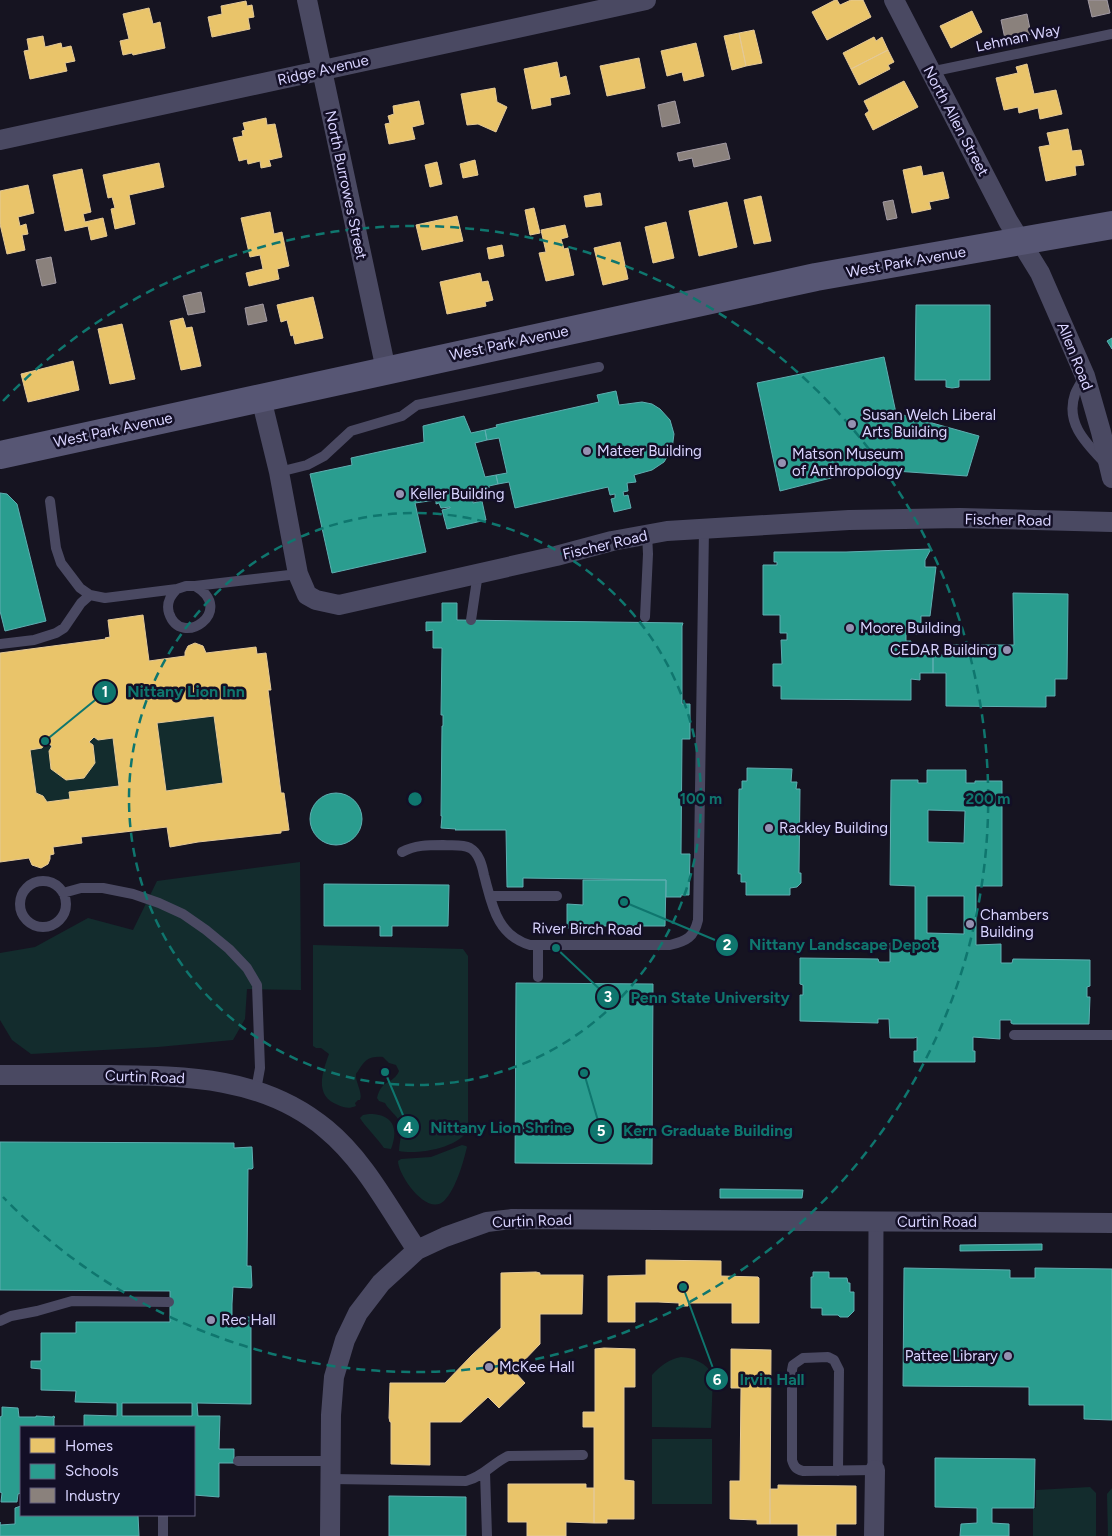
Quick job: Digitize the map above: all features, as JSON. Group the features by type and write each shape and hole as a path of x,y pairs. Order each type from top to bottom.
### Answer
{"main road":[{"name":"West Park Avenue","path":"0,455 816,277 1112,224"}],"street":[{"name":"North Burrowes Street","path":"307,0 386,370"},
{"name":"Ridge Avenue","path":"0,140 646,0"},
{"name":"North Allen Street","path":"894,0 1020,241"},
{"name":"Allen Road","path":"1020,241 1040,273 1084,376 1111,473"},
{"name":"Fischer Road","path":"261,398 279,472 298,574 308,596 316,600 339,605 647,534 704,528 849,520 942,519 1112,522"},
{"name":"Curtin Road","path":"0,1075 124,1075 208,1079 256,1090 305,1114 341,1142 356,1159 417,1250 444,1237 487,1222 512,1219 1112,1223"},
{"path":"874,1536 876,1222"},
{"path":"330,1536 331,1415 334,1377 345,1340 358,1313 371,1295 389,1275 417,1250"}],"lane":[{"name":"Lehman Way","path":"930,72 1112,34"},
{"path":"279,472 307,465 324,456 351,431 402,416 417,405 599,367"},
{"path":"50,501 56,548 61,563 80,588 90,595 105,598 178,589 186,586 298,574"},
{"name":"River Birch Road","path":"402,852 419,846 462,846 475,852 479,859 496,915 507,933 521,942 538,946 670,945 682,942 691,936 696,929 698,920 704,528"},
{"path":"645,617 647,534"},
{"path":"471,620 478,573"},
{"path":"178,589 172,594 168,602 168,610 171,618 177,624 184,628 192,628 206,620 210,612 208,596 195,586"},
{"path":"0,644 34,640 56,633 64,628 81,603 90,595"},
{"path":"42,881 50,882 58,886 63,893 66,904 64,914 57,923 47,927 36,926 26,921 21,911 20,903 26,888 42,881"},
{"path":"63,893 82,888 103,888 133,894 183,914 229,949 247,968 257,985 260,1068 256,1090"},
{"path":"490,896 557,896"},
{"path":"538,946 538,977"},
{"path":"1014,1034 1112,1035"},
{"path":"0,1321 11,1316 72,1301 169,1302"},
{"path":"838,1471 838,1364 828,1358 803,1358 793,1365 792,1370 792,1460 794,1466 798,1470 803,1471 838,1471 875,1470"},
{"path":"238,1461 466,1481 477,1478 508,1456 584,1455"},
{"path":"485,1472 487,1536"},
{"path":"163,1516 163,1536"}],"green space":[{"path":"214,716 223,783 166,791 157,723"},
{"path":"94,737 98,740 113,738 119,786 70,799 47,802 43,796 36,793 30,750 42,748 46,742 52,746 49,751 51,769 66,780 84,778 95,763 93,745 89,742"},
{"path":"300,862 301,990 247,989 245,1019 233,1040 158,1047 31,1054 12,1040 0,1020 0,953 35,947 88,918 133,930 157,881"},
{"path":"313,945 463,949 468,956 468,1129 463,1136 437,1149 416,1152 399,1151 400,1123 385,1103 377,1098 382,1087 394,1078 399,1071 396,1065 389,1063 383,1057 374,1057 368,1060 356,1074 361,1097 355,1103 356,1106 343,1107 330,1101 325,1096 322,1076 329,1054 321,1048 313,1046"},
{"path":"369,1114 384,1117 392,1124 394,1135 391,1149 384,1148 360,1118 363,1115"},
{"path":"462,1145 467,1147 458,1176 448,1196 444,1201 437,1204 422,1199 408,1184 398,1161 401,1159 431,1157"},
{"path":"681,1357 700,1362 713,1375 711,1428 652,1427 652,1375 665,1363"},
{"path":"652,1439 712,1439 712,1504 652,1504"},
{"path":"1090,1487 1096,1493 1096,1536 1033,1536 1033,1508 1036,1507 1036,1490"},
{"path":"1112,1488 1112,1536 1108,1536 1107,1494"}],"building: Homes":[{"path":"835,0 840,5 851,0 863,0 871,17 827,40 812,12"},
{"path":"246,1 247,6 252,5 254,17 248,18 250,29 212,37 208,17 222,14 221,6"},
{"path":"149,8 153,24 160,22 165,48 133,55 132,53 123,55 120,41 129,39 123,14"},
{"path":"972,11 982,32 951,48 940,26"},
{"path":"754,30 762,63 746,66 739,33"},
{"path":"739,33 746,66 732,70 724,36"},
{"path":"43,36 45,47 61,43 62,48 71,46 75,61 65,63 67,71 30,79 24,51 29,50 27,39"},
{"path":"874,37 876,41 882,37 888,50 851,69 843,53"},
{"path":"696,43 704,76 684,81 682,72 667,76 661,51"},
{"path":"888,50 894,62 888,65 890,69 859,85 851,69"},
{"path":"639,58 645,88 607,96 600,66"},
{"path":"557,62 560,78 566,76 570,94 550,98 551,105 532,109 524,69"},
{"path":"1027,64 1034,94 1056,90 1062,114 1040,119 1038,108 1019,113 1018,107 1004,110 996,78 1018,73 1016,67"},
{"path":"904,81 918,107 873,130 865,114 869,111 864,101"},
{"path":"495,88 497,102 507,107 496,132 478,124 467,125 461,94"},
{"path":"419,101 424,124 412,127 415,139 389,144 385,124 390,123 388,116 394,114 393,106"},
{"path":"266,118 267,125 275,124 282,157 269,160 271,166 261,168 260,161 248,164 247,159 239,161 233,138 243,136 242,131 245,130 243,123"},
{"path":"1068,129 1072,151 1081,150 1084,165 1075,166 1076,175 1046,181 1039,147 1050,145 1047,133"},
{"path":"475,160 478,175 463,178 460,164"},
{"path":"437,162 442,184 430,187 425,165"},
{"path":"159,163 164,187 129,195 135,224 115,229 111,209 115,208 112,197 108,198 103,175"},
{"path":"921,166 923,176 943,172 949,198 929,202 931,209 912,213 903,170"},
{"path":"82,169 91,212 83,214 85,222 103,218 107,236 91,240 88,226 65,231 53,175"},
{"path":"28,185 34,213 18,217 20,226 26,224 28,234 22,235 25,250 7,254 0,224 0,191"},
{"path":"600,193 602,205 586,207 584,196"},
{"path":"761,196 771,241 754,244 744,200"},
{"path":"727,202 737,247 699,256 689,211"},
{"path":"534,208 540,233 530,235 525,210"},
{"path":"270,212 274,234 282,232 289,266 277,269 279,279 249,286 246,273 263,269 260,255 250,257 241,218"},
{"path":"457,216 463,241 422,250 416,225"},
{"path":"666,222 674,258 653,263 645,227"},
{"path":"565,225 568,237 561,239 564,249 568,248 574,275 546,281 539,253 546,252 541,230"},
{"path":"620,242 628,279 603,285 594,248"},
{"path":"502,245 504,256 489,259 487,248"},
{"path":"480,273 482,282 488,281 493,300 485,302 486,306 447,314 440,282"},
{"path":"313,297 323,338 295,344 287,320 281,322 277,305"},
{"path":"183,318 186,328 192,327 201,366 181,370 170,321"},
{"path":"122,324 135,379 110,384 98,329"},
{"path":"73,361 79,390 28,402 21,374"},
{"path":"143,615 149,661 185,656 188,646 195,643 203,646 206,653 256,647 257,654 266,653 271,690 268,690 281,793 284,793 289,830 281,831 281,833 170,847 167,827 81,837 82,843 53,847 54,854 50,855 48,864 41,868 32,865 29,858 0,862 0,653 106,639 110,637 108,620","holes":["214,716 223,783 166,791 157,723","94,737 98,740 113,738 119,786 69,792 70,799 47,802 43,796 36,793 30,750 42,748 46,742 52,746 49,751 51,769 66,780 84,778 95,763 93,745 89,742"]},
{"path":"646,1260 721,1261 721,1276 758,1277 759,1323 732,1323 732,1303 688,1303 688,1306 679,1306 679,1303 658,1302 635,1302 635,1322 608,1322 608,1276 646,1275"},
{"name":"McKee Hall","path":"501,1273 540,1273 540,1275 583,1275 582,1314 540,1314 540,1344 514,1371 525,1383 499,1408 488,1397 461,1422 430,1422 430,1465 391,1464 390,1383 445,1383 501,1328"},
{"path":"595,1349 635,1349 635,1387 624,1387 624,1480 634,1481 634,1519 607,1519 607,1523 594,1523 594,1427 583,1427 583,1412 595,1412"},
{"path":"731,1349 771,1350 770,1524 757,1524 757,1520 730,1519 730,1481 740,1481 741,1388 731,1388"},
{"path":"508,1484 586,1484 586,1488 594,1488 594,1523 566,1522 566,1536 527,1536 527,1522 508,1522"},
{"path":"778,1485 856,1486 856,1524 836,1524 836,1536 798,1536 798,1524 770,1524 770,1489 778,1489"}],"building: Schools":[{"path":"916,305 990,305 990,380 959,380 959,387 952,388 946,387 946,380 915,380"},
{"path":"1112,338 1112,349 1107,341"},
{"name":"Susan Welch Liberal Arts Building","path":"884,357 896,413 979,436 967,476 866,469 780,491 757,383"},
{"name":"Mateer Building","path":"616,391 619,405 642,402 652,404 660,409 670,420 674,434 672,449 664,462 652,470 634,475 636,482 627,483 628,491 623,492 624,496 628,495 631,508 614,512 611,499 615,498 615,494 610,495 608,487 515,508 509,482 498,484 496,475 507,473 499,438 487,440 485,430 497,427 496,425 599,402 597,395"},
{"name":"Keller Building","path":"464,416 471,433 485,430 487,440 475,443 485,477 496,475 498,484 484,489 486,499 473,501 473,503 482,501 486,520 447,529 442,510 450,507 441,508 439,503 436,504 436,500 415,503 426,552 332,573 310,474 352,465 351,458 424,442 423,426"},
{"path":"0,493 7,494 17,504 46,621 5,631 0,611"},
{"name":"Moore Building","path":"931,549 925,560 925,567 936,567 930,616 921,616 921,634 906,633 906,641 911,641 911,654 933,655 933,673 920,673 920,680 911,679 911,700 781,699 781,686 773,686 773,664 782,664 781,640 787,640 787,633 780,633 780,615 763,615 763,565 777,565 777,562 774,562 774,552"},
{"name":"CEDAR Building","path":"1013,593 1068,594 1067,679 1055,679 1055,696 1046,696 1046,707 946,706 946,673 933,673 933,655 947,655 947,645 1014,645"},
{"path":"442,603 457,603 457,620 683,623 682,704 690,704 690,739 682,739 681,854 690,854 689,895 666,897 666,880 523,878 523,887 507,887 506,830 455,830 441,828 442,648 433,648 433,630 426,631 426,622 442,622"},
{"name":"Rackley Building","path":"747,768 792,769 791,782 797,782 796,789 800,789 799,873 801,873 801,883 797,887 790,888 790,895 746,895 746,882 741,882 741,874 738,874 739,789 742,789 742,781 747,781"},
{"name":"Chambers Building","path":"927,770 966,770 966,783 1002,781 1002,886 976,886 976,945 1001,944 1001,963 1012,963 1013,959 1090,960 1090,986 1087,987 1087,997 1090,997 1089,1024 1013,1024 1011,1020 1000,1020 1000,1039 973,1037 975,1062 914,1062 914,1051 917,1051 917,1037 890,1038 889,1019 878,1019 878,1023 800,1021 800,995 803,995 803,985 800,984 800,958 878,959 879,962 890,962 890,943 915,944 915,886 890,885 891,780 918,780 918,783 927,783","holes":["928,810 965,811 964,843 928,842","927,896 964,896 964,934 927,933"]},
{"path":"336,793 346,795 354,801 360,809 362,819 360,829 354,837 346,843 336,845 326,843 318,837 312,829 310,819 312,809 318,801 326,795"},
{"path":"583,880 666,880 665,926 587,926 587,928 567,928 567,904 583,905"},
{"path":"324,884 449,885 448,926 392,926 392,936 380,936 380,926 324,926"},
{"path":"516,983 653,984 652,1164 515,1163"},
{"name":"Rec Hall","path":"0,1142 234,1143 234,1148 252,1147 253,1168 248,1169 247,1266 251,1266 252,1286 251,1288 233,1287 232,1304 232,1317 251,1318 251,1404 197,1403 198,1416 220,1416 219,1449 234,1449 234,1463 219,1463 219,1497 195,1495 195,1426 84,1426 84,1415 117,1416 117,1403 75,1402 76,1391 41,1390 41,1369 31,1368 31,1361 41,1361 41,1333 76,1333 76,1322 170,1322 170,1291 0,1290","holes":["122,1403 192,1403 192,1416 122,1416"]},
{"path":"720,1189 803,1190 802,1198 720,1198"},
{"path":"1042,1244 1042,1250 960,1251 960,1245"},
{"name":"Pattee Library","path":"904,1268 1010,1270 1010,1278 1035,1278 1035,1268 1112,1269 1112,1420 1084,1419 1084,1405 1029,1405 1029,1387 903,1386"},
{"path":"813,1272 829,1272 829,1278 847,1278 848,1283 850,1283 850,1292 854,1292 854,1311 848,1317 822,1315 822,1308 811,1308 811,1277 813,1277"},
{"path":"2,1407 18,1408 19,1417 55,1417 54,1426 20,1426 20,1493 18,1494 17,1502 1,1502 0,1417 2,1416"},
{"path":"935,1458 1035,1459 1034,1508 992,1508 992,1523 1009,1524 1009,1536 960,1536 961,1524 977,1523 977,1508 935,1507"},
{"path":"389,1496 466,1497 466,1536 389,1536"},
{"path":"20,1506 20,1516 138,1516 139,1536 0,1536 0,1525 15,1524 15,1508"}],"building: Industry":[{"path":"1088,0 1107,0 1110,13 1092,17"},
{"path":"1027,14 1031,34 1005,39 1001,20"},
{"path":"675,101 680,123 662,127 658,105"},
{"path":"726,143 730,159 694,167 692,158 679,161 677,153"},
{"path":"893,200 897,218 887,220 883,202"},
{"path":"51,257 56,283 42,286 36,260"},
{"path":"201,292 205,312 188,315 183,296"},
{"path":"263,304 267,321 248,325 245,308"}],"place":[{"name":"Susan Welch Liberal Arts Building","path":"852,424"},
{"name":"Mateer Building","path":"587,451"},
{"name":"Matson Museum of Anthropology","path":"782,463"},
{"name":"Keller Building","path":"400,494"},
{"name":"Moore Building","path":"850,628"},
{"name":"CEDAR Building","path":"1007,650"},
{"name":"Nittany Lion Inn","path":"45,741"},
{"name":"Rackley Building","path":"769,828"},
{"name":"Nittany Landscape Depot","path":"624,902"},
{"name":"Chambers Building","path":"970,924"},
{"name":"Penn State University","path":"556,948"},
{"name":"Nittany Lion Shrine","path":"385,1072"},
{"name":"Kern Graduate Building","path":"584,1073"},
{"name":"Irvin Hall","path":"683,1287"},
{"name":"Rec Hall","path":"211,1320"},
{"name":"Pattee Library","path":"1008,1356"},
{"name":"McKee Hall","path":"489,1367"}]}
